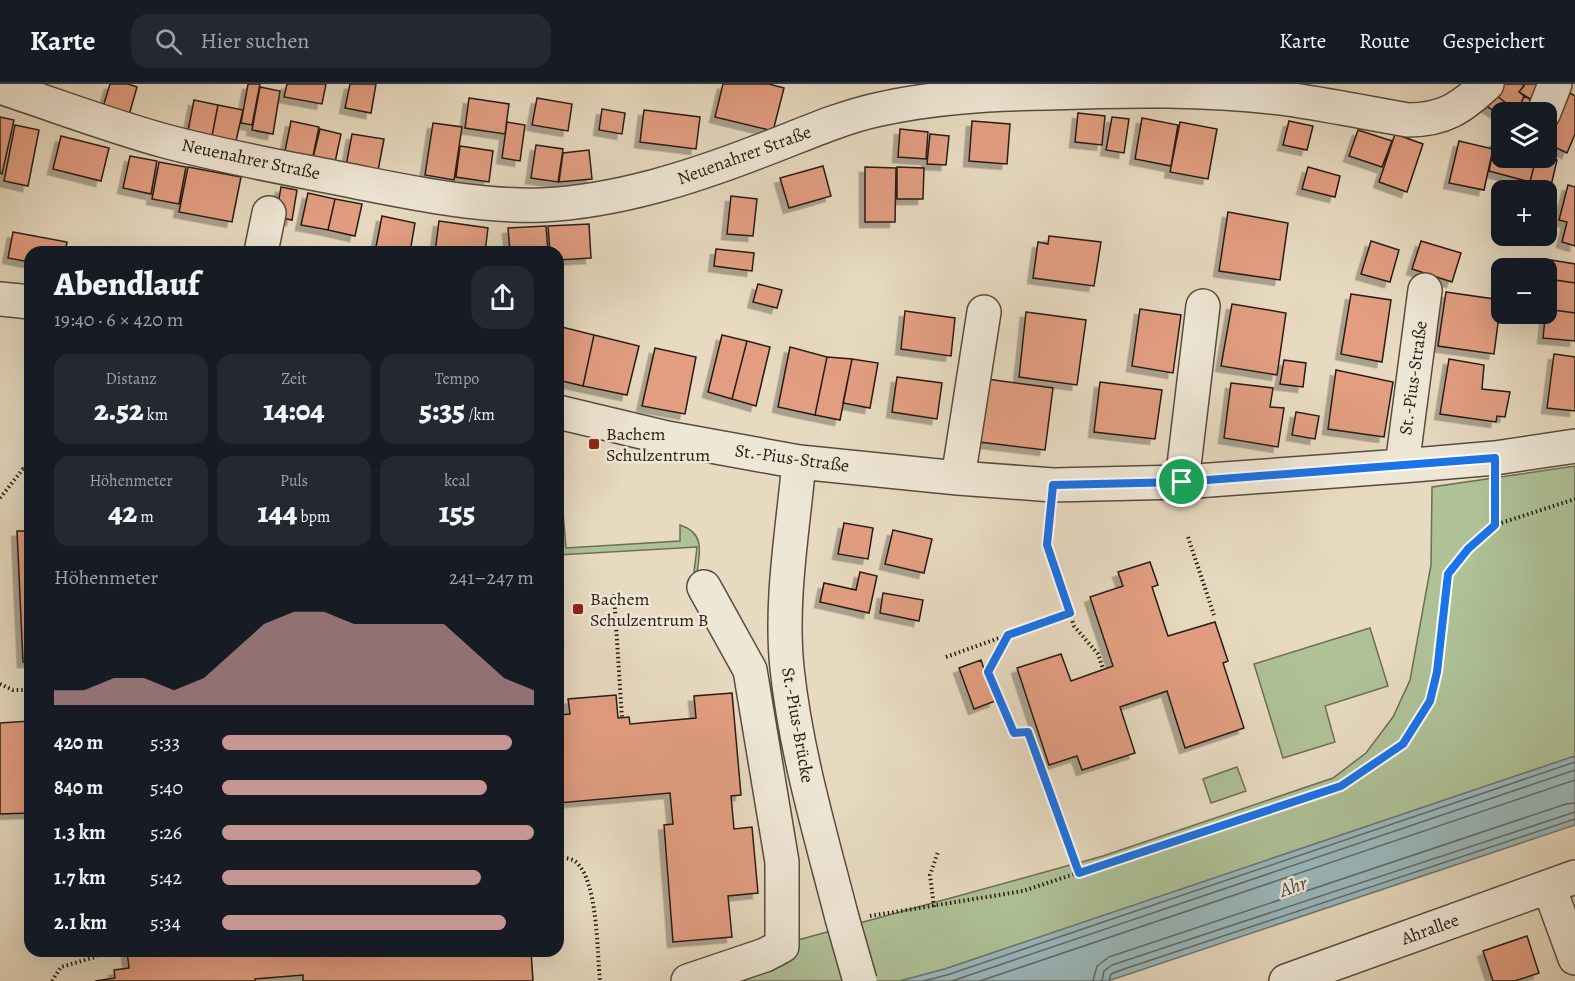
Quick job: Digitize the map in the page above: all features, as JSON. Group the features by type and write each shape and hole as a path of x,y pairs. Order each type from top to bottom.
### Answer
{"street":[{"name":"Neuenahrer Straße","path":"0,87 164,141 423,195 515,205 608,197 650,188 684,179 815,129 873,110 986,94 1110,91 1216,93 1285,99 1408,120 1426,120 1451,113 1472,99 1487,84"},
{"path":"1548,102 1555,84"},
{"path":"262,246 269,213"},
{"name":"St.-Pius-Straße","path":"1402,466 1425,290"},
{"path":"0,298 24,301"},
{"path":"1182,482 1203,306"},
{"path":"958,478 984,312"},
{"name":"St.-Pius-Straße","path":"564,413 668,438 799,462 1053,485 1182,482 1402,466 1495,458 1575,446"},
{"name":"St.-Pius-Brücke","path":"799,462 786,608 787,667 805,776 855,917 860,981"},
{"path":"688,981 765,956 782,946 782,862 750,670 704,587"},
{"path":"1562,882 1575,958"},
{"name":"Ahrallee","path":"1286,981 1562,882"}],"path":[{"path":"1495,458 1495,525"},
{"path":"0,498 24,469"},
{"path":"1053,485 1047,545 1074,626 1098,654 1103,669"},
{"path":"855,917 934,907 1023,891 1341,786 1403,744 1430,701 1437,672 1448,574 1468,549 1495,525 1575,499"},
{"path":"1188,537 1214,615"},
{"path":"614,594 622,718"},
{"path":"946,657 1070,613"},
{"path":"1008,635 988,672 1014,733 1028,732 1079,873"},
{"path":"0,684 13,690 24,690"},
{"path":"934,907 930,875 938,852"},
{"path":"564,858 574,860 585,871 590,886 600,981"},
{"path":"52,981 61,967 95,957"}],"green space":[{"path":"1575,466 1575,756 945,969 900,981 727,981 798,940 1103,856 1333,778 1366,753 1393,717 1410,680 1431,565 1432,487"},
{"path":"564,524 566,548 680,541 680,525 694,533 699,544 697,572 694,572 697,547 564,555"},
{"path":"1370,628 1388,686 1325,706 1335,742 1283,758 1254,664"},
{"path":"1237,767 1246,791 1211,803 1203,779"}],"water":[{"name":"Ahr","path":"1575,756 1575,825 1108,981 900,981 945,969"}],"building":[{"path":"110,84 128,84 137,87 129,115 103,107"},
{"path":"248,84 260,84 252,125 241,123"},
{"path":"287,84 326,84 322,104 284,97"},
{"path":"350,84 376,84 371,113 345,108"},
{"path":"723,84 769,84 784,88 773,131 715,117"},
{"path":"1501,84 1522,84 1524,86 1519,92 1524,96 1522,102 1505,102 1493,93"},
{"path":"1525,84 1551,84 1542,102 1535,102 1519,92"},
{"path":"260,87 280,91 273,134 252,130"},
{"path":"1493,93 1505,102 1491,102 1491,109 1483,104"},
{"path":"1570,93 1575,96 1575,134 1567,153 1557,148 1557,123"},
{"path":"1524,96 1535,102 1522,102"},
{"path":"469,98 509,104 505,134 465,128"},
{"path":"537,98 572,104 568,131 532,125"},
{"path":"194,100 218,105 212,136 188,131"},
{"path":"218,105 243,110 236,141 212,136"},
{"path":"602,109 625,113 622,134 599,130"},
{"path":"644,110 700,117 696,149 640,142"},
{"path":"1078,113 1105,116 1102,145 1075,142"},
{"path":"0,117 14,120 2,174 0,173"},
{"path":"1112,117 1129,119 1124,153 1106,150"},
{"path":"1142,118 1178,125 1171,166 1135,159"},
{"path":"291,121 319,127 312,161 284,156"},
{"path":"972,121 1010,124 1007,164 969,161"},
{"path":"1289,121 1313,126 1307,150 1283,145"},
{"path":"507,122 525,125 520,161 502,158"},
{"path":"1180,122 1217,129 1208,179 1170,172"},
{"path":"433,123 462,127 454,180 425,175"},
{"path":"15,125 39,130 28,186 4,181"},
{"path":"320,129 341,134 334,167 312,162"},
{"path":"900,129 928,132 926,159 898,157"},
{"path":"1358,130 1392,141 1382,167 1349,156"},
{"path":"352,134 384,139 378,171 346,166"},
{"path":"930,134 949,136 946,165 927,164"},
{"path":"1395,134 1423,144 1407,192 1379,182"},
{"path":"61,136 109,148 101,181 53,169"},
{"path":"1459,141 1491,149 1484,190 1449,183"},
{"path":"536,145 563,149 558,182 531,178"},
{"path":"460,146 493,151 489,182 456,177"},
{"path":"589,150 592,179 559,182 563,153"},
{"path":"130,156 157,161 151,194 123,188"},
{"path":"1491,161 1491,168 1534,168 1530,180 1489,171"},
{"path":"159,162 186,167 179,204 152,199"},
{"path":"823,166 831,196 789,208 780,178"},
{"path":"188,167 241,177 232,222 179,212"},
{"path":"865,167 896,168 895,222 865,222"},
{"path":"897,167 924,168 923,199 897,199"},
{"path":"1308,167 1340,176 1335,197 1302,189"},
{"path":"1534,168 1555,168 1552,180 1530,180"},
{"path":"1568,185 1575,187 1575,246 1562,242 1567,222 1559,220"},
{"path":"281,187 297,190 292,220 276,217"},
{"path":"308,193 335,199 328,230 301,225"},
{"path":"731,196 757,199 753,236 727,234"},
{"path":"335,199 362,204 355,236 328,230"},
{"path":"1228,212 1288,223 1280,280 1219,271"},
{"path":"382,216 415,223 411,246 376,246"},
{"path":"439,221 488,228 486,246 436,246"},
{"path":"589,224 591,258 564,260 564,246 550,246 548,226"},
{"path":"546,226 548,246 510,246 508,228"},
{"path":"13,232 67,242 66,246 24,246 24,261 8,258"},
{"path":"1049,236 1101,242 1094,286 1033,278 1038,242 1048,244"},
{"path":"1371,241 1399,250 1390,282 1361,274"},
{"path":"1421,241 1461,253 1452,282 1412,269"},
{"path":"716,249 754,253 752,271 714,266"},
{"path":"1557,261 1575,264 1575,283 1557,280"},
{"path":"1557,280 1575,283 1575,313 1557,311"},
{"path":"758,284 782,290 777,308 753,302"},
{"path":"1446,292 1491,299 1491,324 1498,324 1494,354 1438,346"},
{"path":"1351,294 1391,300 1382,362 1341,354"},
{"path":"1232,304 1286,313 1277,375 1221,366"},
{"path":"1140,309 1181,315 1173,373 1132,366"},
{"path":"905,311 955,318 951,356 901,349"},
{"path":"1557,311 1575,313 1575,341 1543,338 1544,324 1557,324"},
{"path":"1026,312 1086,320 1077,385 1019,377"},
{"path":"564,328 594,335 583,386 564,381"},
{"path":"594,335 639,346 627,395 583,386"},
{"path":"722,335 747,341 732,399 708,392"},
{"path":"747,341 770,347 756,406 732,399"},
{"path":"790,347 827,357 815,415 778,407"},
{"path":"655,348 696,357 685,414 642,406"},
{"path":"1554,354 1575,357 1575,411 1547,408"},
{"path":"827,357 852,359 840,420 815,415"},
{"path":"852,359 878,363 870,408 843,403"},
{"path":"1449,359 1484,365 1482,389 1510,392 1505,417 1497,416 1496,422 1440,414"},
{"path":"1284,360 1306,363 1303,387 1280,384"},
{"path":"1336,370 1393,382 1384,437 1328,429"},
{"path":"897,377 942,383 937,419 892,412"},
{"path":"987,379 1053,388 1045,450 979,442"},
{"path":"1100,382 1162,390 1155,439 1094,432"},
{"path":"1231,383 1273,388 1270,407 1284,408 1278,447 1224,438"},
{"path":"1296,412 1319,416 1315,439 1292,435"},
{"path":"844,523 873,528 868,559 838,554"},
{"path":"893,530 932,539 924,573 885,564"},
{"path":"17,531 24,531 23,662"},
{"path":"1150,562 1158,585 1152,587 1168,636 1215,622 1228,661 1223,663 1244,728 1185,748 1167,691 1120,707 1135,753 1082,770 1077,756 1049,765 1017,668 1061,654 1071,681 1113,666 1090,597 1123,586 1118,572"},
{"path":"860,572 877,576 869,613 820,602 824,583 856,590"},
{"path":"883,593 923,600 919,621 880,613"},
{"path":"981,660 995,701 974,709 959,668"},
{"path":"732,693 741,795 731,796 734,829 752,827 758,893 728,896 732,937 673,942 664,825 673,824 670,793 564,802 564,714 570,714 568,699 616,695 618,718 629,717 630,724 696,718 694,696"},
{"path":"24,721 24,813 0,814 0,723"},
{"path":"1527,936 1539,973 1515,981 1493,981 1483,951"},
{"path":"128,957 531,957 533,981 303,981 303,975 255,979 255,981 95,981 115,978 114,970 129,968"}],"place":[{"name":"Bachem Schulzentrum","path":"594,444"},
{"name":"Bachem Schulzentrum B","path":"578,609"}],"route":[{"path":"1495,458 1495,525 1468,549 1448,574 1437,672 1430,701 1403,744 1341,786 1079,873 1028,732 1014,733 988,672 1008,635 1070,613 1047,545 1053,485 1182,482 1495,458"}]}
